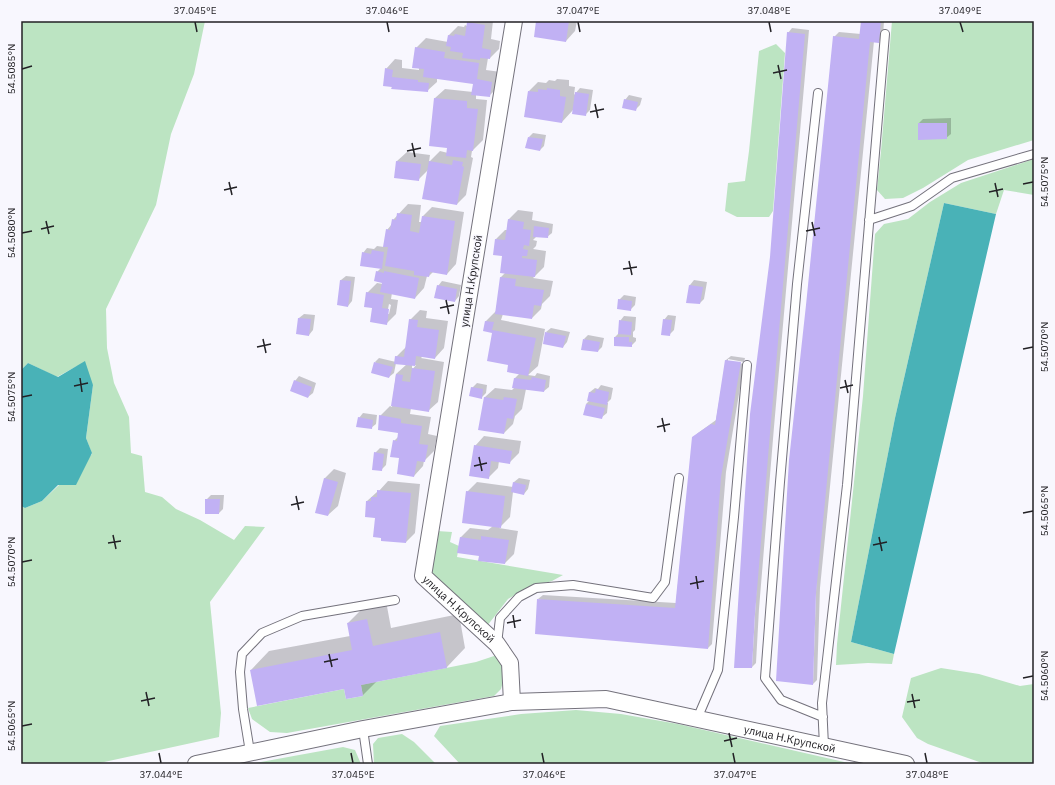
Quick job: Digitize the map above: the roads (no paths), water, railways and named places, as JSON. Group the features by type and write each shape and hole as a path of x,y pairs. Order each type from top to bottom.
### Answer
{"street":[{"name":"улица Н.Крупской","path":"514,21 423,576 497,644 510,663 512,702 606,699 906,764"},
{"path":"196,764 363,729 512,702"}],"lane":[{"path":"824,746 822,703 847,485 885,34"},
{"path":"818,93 797,284 765,678 781,700 823,717"},
{"path":"869,220 912,206 952,178 1034,154"},
{"path":"697,719 718,670 734,517 747,365"},
{"path":"497,644 500,618 519,597 536,588 573,585 653,598 665,582 680,478"},
{"path":"250,752 243,709 240,672 242,654 262,633 302,616 395,600"},
{"path":"363,729 368,764"}],"water":[{"path":"944,203 996,214 894,654 851,642 895,418"},
{"path":"85,361 93,385 86,438 92,453 76,485 58,485 42,501 25,508 21,506 21,370 28,363 58,377"}]}
